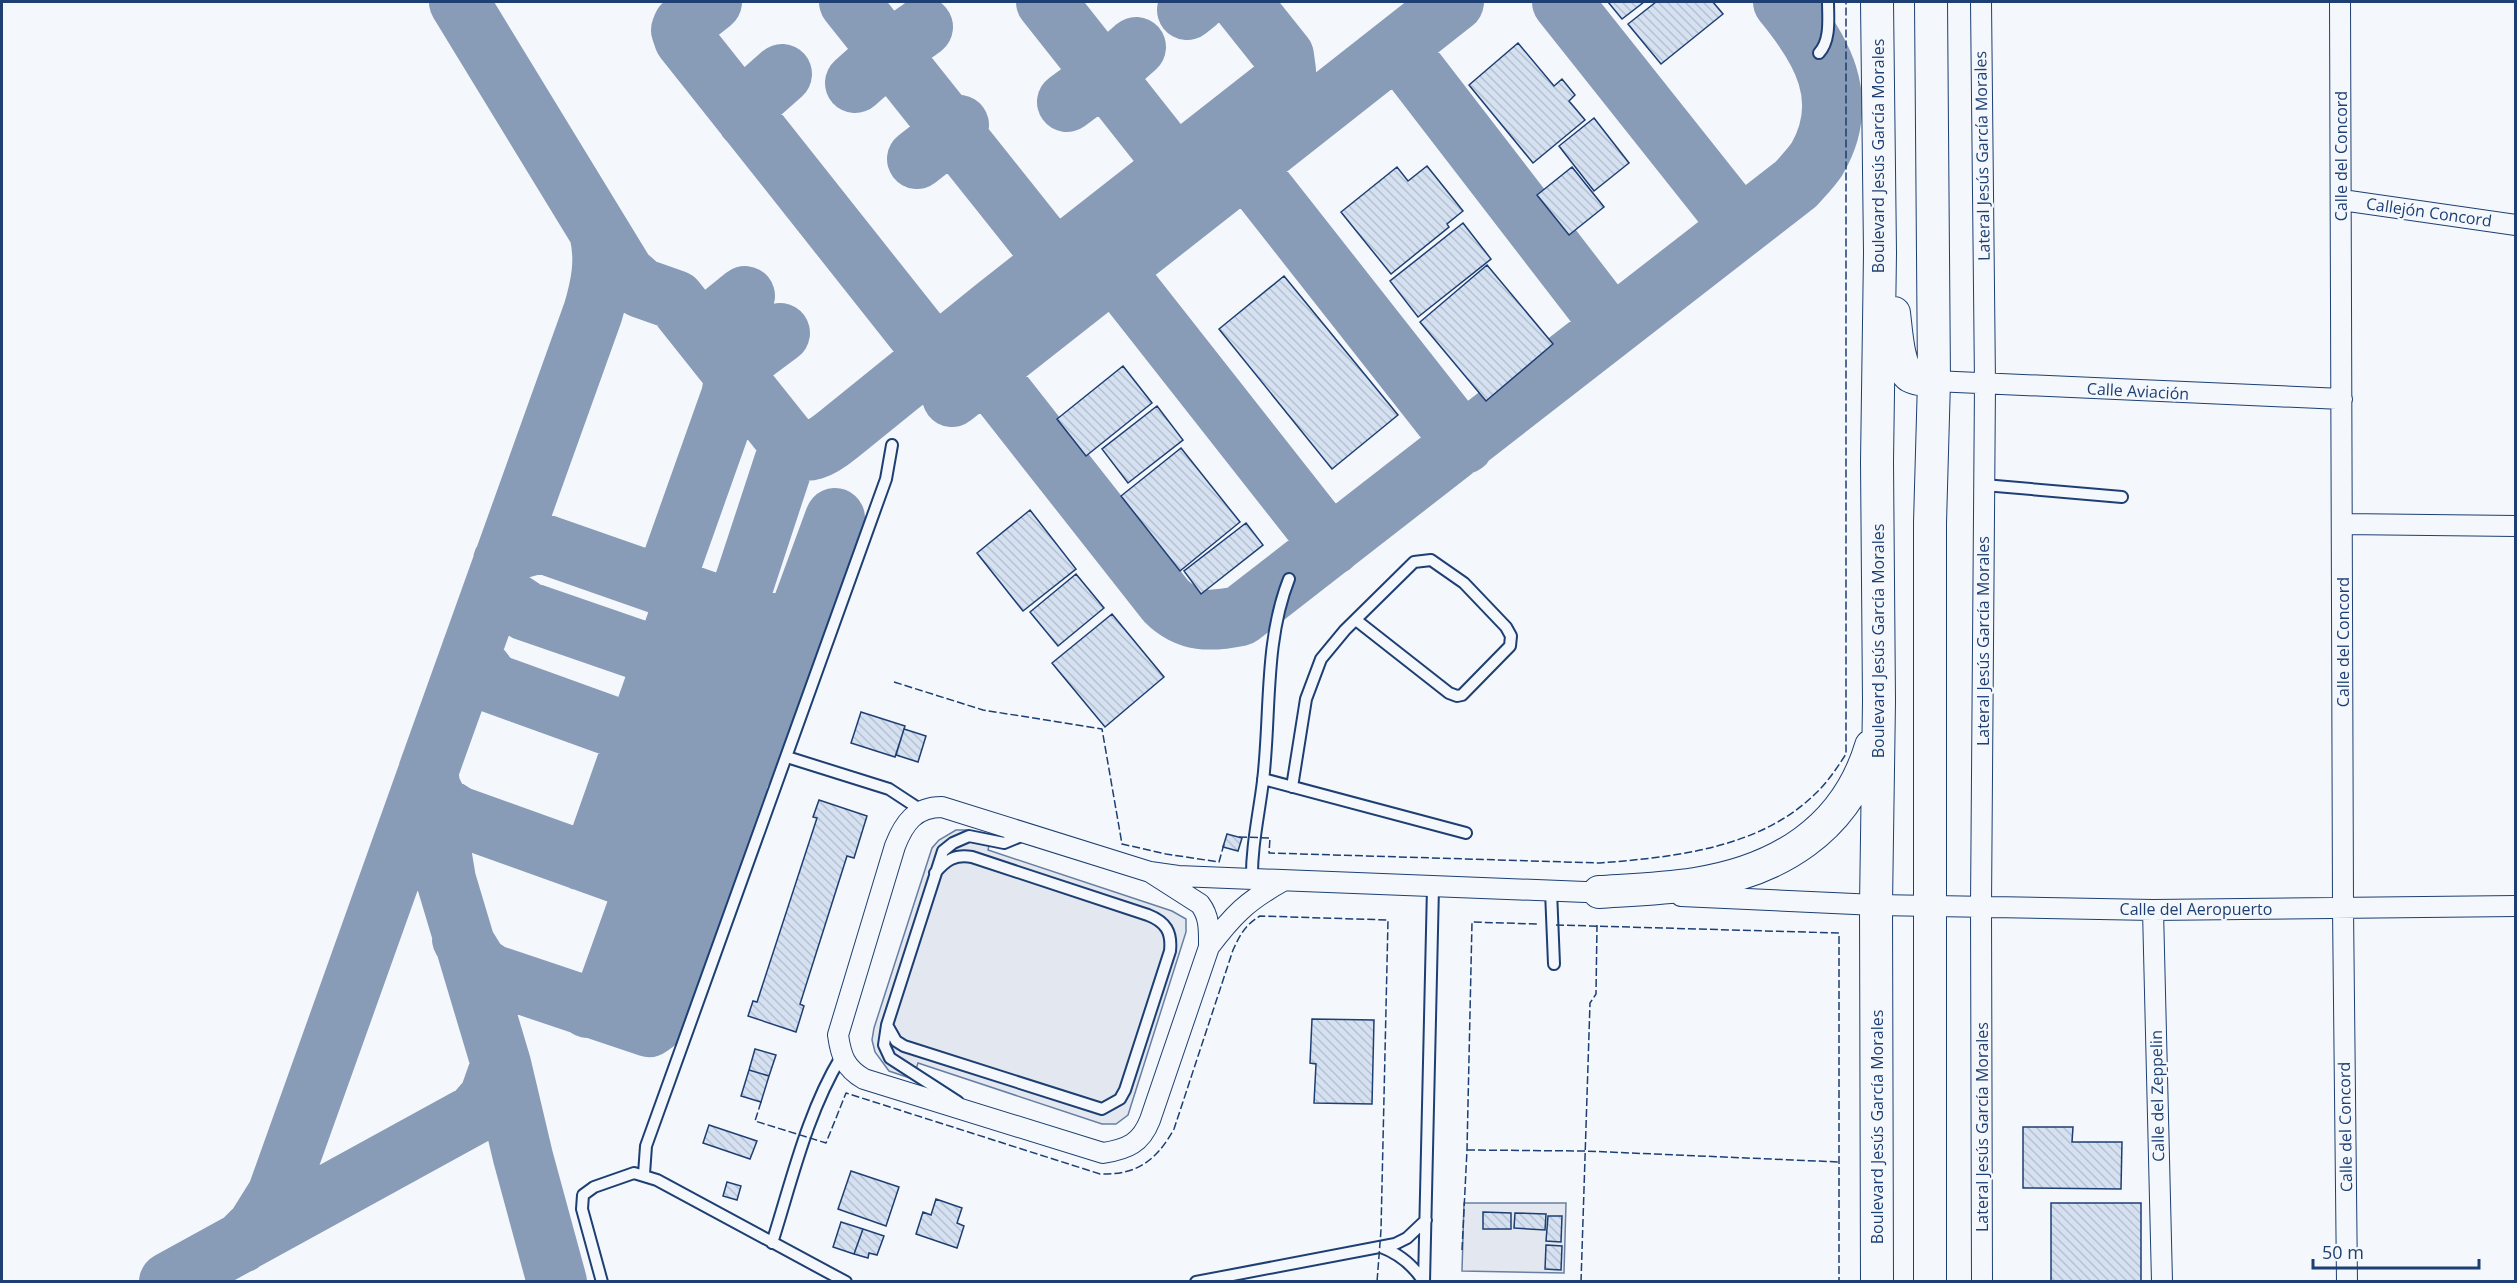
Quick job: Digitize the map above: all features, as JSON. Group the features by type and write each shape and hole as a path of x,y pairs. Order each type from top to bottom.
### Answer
{"main road":[{"name":"Boulevard Jesús García Morales","path":"1877,2 1880,254 1877,462 1879,701 1876,905 1877,1281"},
{"path":"1930,1281 1930,523 1934,381 1931,2"},
{"path":"1880,254 1892,303 1902,366 1909,375 1934,381"},
{"path":"1599,892 1694,884 1733,876 1762,866 1793,851 1824,826 1844,805 1858,781 1873,739 1879,701"}],"street":[{"name":"Lateral Jesús García Morales","path":"1981,2 1985,384 1981,906 1982,1281"},
{"name":"Calle del Concord","path":"2340,2 2343,908 2347,1281"},
{"name":"Callejón Concord","path":"2342,200 2516,225"},
{"name":"Calle Aviación","path":"1934,381 2342,399"},
{"path":"2343,524 2516,526"},
{"path":"942,807 1026,833 1150,872 1253,888 1209,946 1144,1133 1138,1140 1120,1150 1103,1153 864,1079 854,1073 841,1057 838,1035 894,846 908,820 921,810 942,807"},
{"path":"1150,872 1200,904 1209,923 1209,946"},
{"name":"Calle del Aeropuerto","path":"1253,888 1283,881 1876,905 2153,910 2516,906"},
{"name":"Calle del Zeppelin","path":"2153,910 2162,1281"}],"lane":[{"path":"1819,53 1825,46 1828,2"},
{"path":"644,1174 643,1160 646,1146 886,479 892,445"},
{"path":"1984,485 2122,497"},
{"path":"1292,788 1306,699 1321,659 1356,620 1414,562 1431,560 1464,583 1506,627 1511,636 1510,646 1462,695 1457,696 1449,693 1356,620"},
{"path":"1253,888 1275,636 1282,598 1289,579"},
{"path":"787,757 889,789 921,810"},
{"path":"1263,779 1466,833"},
{"path":"973,1113 890,1058 884,1045 887,1025 934,873 943,851 960,839 969,836 1004,843 1026,833"},
{"path":"887,1025 896,1041 904,1046 1088,1107 1102,1109 1120,1099 1125,1090 1170,951 1169,930 1165,924 1148,915 972,856 955,856 934,873"},
{"path":"1424,1281 1433,887"},
{"path":"1551,891 1554,964"},
{"path":"772,1243 805,1136 824,1085 841,1057"},
{"path":"602,1281 582,1209 583,1194 594,1187 634,1173 644,1174 846,1281"},
{"path":"1196,1281 1381,1247 1407,1238 1426,1220"},
{"path":"1381,1247 1407,1261 1424,1281"}],"shaded area":[{"path":"956,830 966,830 991,837 988,850 1172,911 1186,919 1186,932 1128,1115 1116,1124 1102,1124 918,1063 913,1079 889,1071 875,1052 872,1040 874,1028 932,848 939,840"},
{"path":"1464,1203 1566,1203 1564,1273 1462,1271"}],"building":[{"path":"1608,2 1644,2 1622,19"},
{"path":"1656,2 1713,2 1723,14 1661,64 1628,24"},
{"path":"1518,43 1554,86 1562,79 1575,95 1569,101 1585,120 1533,163 1469,85"},
{"path":"1594,118 1629,163 1594,191 1559,146"},
{"path":"1427,166 1463,211 1447,224 1449,227 1391,274 1341,212 1397,167 1408,181"},
{"path":"1572,167 1604,207 1569,235 1537,195"},
{"path":"1463,223 1491,259 1418,317 1390,281"},
{"path":"1487,265 1553,344 1486,401 1420,322"},
{"path":"1284,276 1398,415 1332,469 1219,329"},
{"path":"1123,366 1152,403 1086,456 1057,419"},
{"path":"1157,406 1183,440 1128,483 1102,449"},
{"path":"1181,448 1240,522 1180,571 1121,496"},
{"path":"1030,510 1076,569 1023,611 977,553"},
{"path":"1246,523 1263,545 1201,594 1184,571"},
{"path":"1076,574 1104,608 1058,646 1030,612"},
{"path":"1112,614 1164,677 1105,727 1052,663"},
{"path":"861,712 905,726 895,757 851,743"},
{"path":"904,729 926,736 918,762 896,755"},
{"path":"819,800 867,816 854,858 847,856 800,1004 804,1006 796,1032 748,1016 753,1001 757,1002 817,818 813,817"},
{"path":"1227,834 1242,838 1238,851 1223,847"},
{"path":"1312,1019 1374,1020 1372,1104 1314,1103 1316,1064 1310,1063"},
{"path":"755,1049 776,1055 769,1076 749,1070"},
{"path":"749,1070 769,1076 761,1102 741,1096"},
{"path":"709,1125 757,1141 750,1159 703,1143"},
{"path":"2023,1127 2073,1127 2072,1142 2122,1142 2121,1189 2023,1188"},
{"path":"851,1171 899,1187 886,1226 838,1209"},
{"path":"727,1182 741,1186 737,1200 723,1196"},
{"path":"936,1199 962,1208 957,1223 964,1226 957,1248 916,1234 923,1212 931,1215"},
{"path":"2051,1203 2141,1203 2141,1282 2051,1282"},
{"path":"1483,1212 1511,1213 1511,1229 1483,1229"},
{"path":"1515,1213 1546,1214 1545,1230 1514,1228"},
{"path":"1548,1216 1562,1216 1561,1242 1546,1241"},
{"path":"841,1222 863,1229 854,1254 833,1247"},
{"path":"863,1229 884,1236 877,1255 869,1253 868,1258 854,1254"},
{"path":"1546,1245 1562,1246 1561,1270 1545,1269"}],"taxiway":[{"path":"459,2 625,274 641,288 675,300 788,442 794,447 807,451 814,450 833,439 996,307 1279,85 1286,71 1284,56 1241,2"},
{"path":"712,2 683,25 681,30 684,39 922,339 937,346 953,344"},
{"path":"849,2 1042,244 1055,252 1070,250"},
{"path":"1046,2 1160,146 1167,159 1159,180"},
{"path":"1187,10 1197,2"},
{"path":"952,397 1454,2"},
{"path":"1562,2 1740,226"},
{"path":"985,371 1166,601 1183,613 1200,619 1240,616 1796,184 1807,172 1817,159 1827,137 1832,116 1832,95 1820,56 1797,19 1783,2"},
{"path":"855,83 883,58 896,61 897,50 900,46 923,27"},
{"path":"1067,102 1094,82 1109,82 1110,70 1136,47"},
{"path":"1397,47 1612,326"},
{"path":"747,119 747,105 782,74"},
{"path":"917,159 945,137 946,123 959,125"},
{"path":"1246,167 1464,444"},
{"path":"557,1282 523,1157 501,1064 446,880 428,772 593,312 602,272 599,232"},
{"path":"1113,269 1331,546"},
{"path":"706,338 708,326 745,296"},
{"path":"727,365 737,365 780,333"},
{"path":"660,584 666,579 731,396 737,365"},
{"path":"725,607 734,605 739,599 790,444"},
{"path":"790,630 796,624 835,518"},
{"path":"503,561 515,550 541,543 790,630"},
{"path":"498,577 502,595 526,611 636,649"},
{"path":"580,860 591,859 595,853 631,751 633,741 628,732 636,730 642,720 683,604 679,591"},
{"path":"679,751 688,751 693,746 737,622 732,609"},
{"path":"738,772 742,771 747,763 791,642 790,630"},
{"path":"472,649 475,661 492,683 738,772"},
{"path":"636,880 649,874 685,772 687,761 679,751"},
{"path":"430,787 439,804 458,816 692,900 699,896 704,887 737,792 738,772"},
{"path":"241,1243 257,1227 277,1195 426,778"},
{"path":"588,1008 600,1006 605,997 643,891 638,881"},
{"path":"462,939 478,965 491,974 649,1027 656,1022 695,911 692,900"},
{"path":"169,1282 475,1114 489,1098 501,1064"}],"fence":[{"path":"1239,837 1270,838 1269,853 1600,863 1628,861 1685,853 1742,838 1793,813 1832,775 1846,754 1846,2"},
{"path":"894,682 983,710 1102,729 1122,844 1166,854 1219,862 1224,844"},
{"path":"761,1102 755,1121 826,1143 846,1093 1100,1174 1125,1172 1135,1169 1152,1158 1174,1129 1233,950 1250,923 1260,916 1388,920 1381,1230 1377,1282"},
{"path":"1462,1250 1467,1150 1472,922 1537,924"},
{"path":"1556,925 1839,933 1839,1282"},
{"path":"1581,1282 1590,1003 1596,994 1597,925"},
{"path":"1467,1150 1585,1151 1839,1162"}]}
